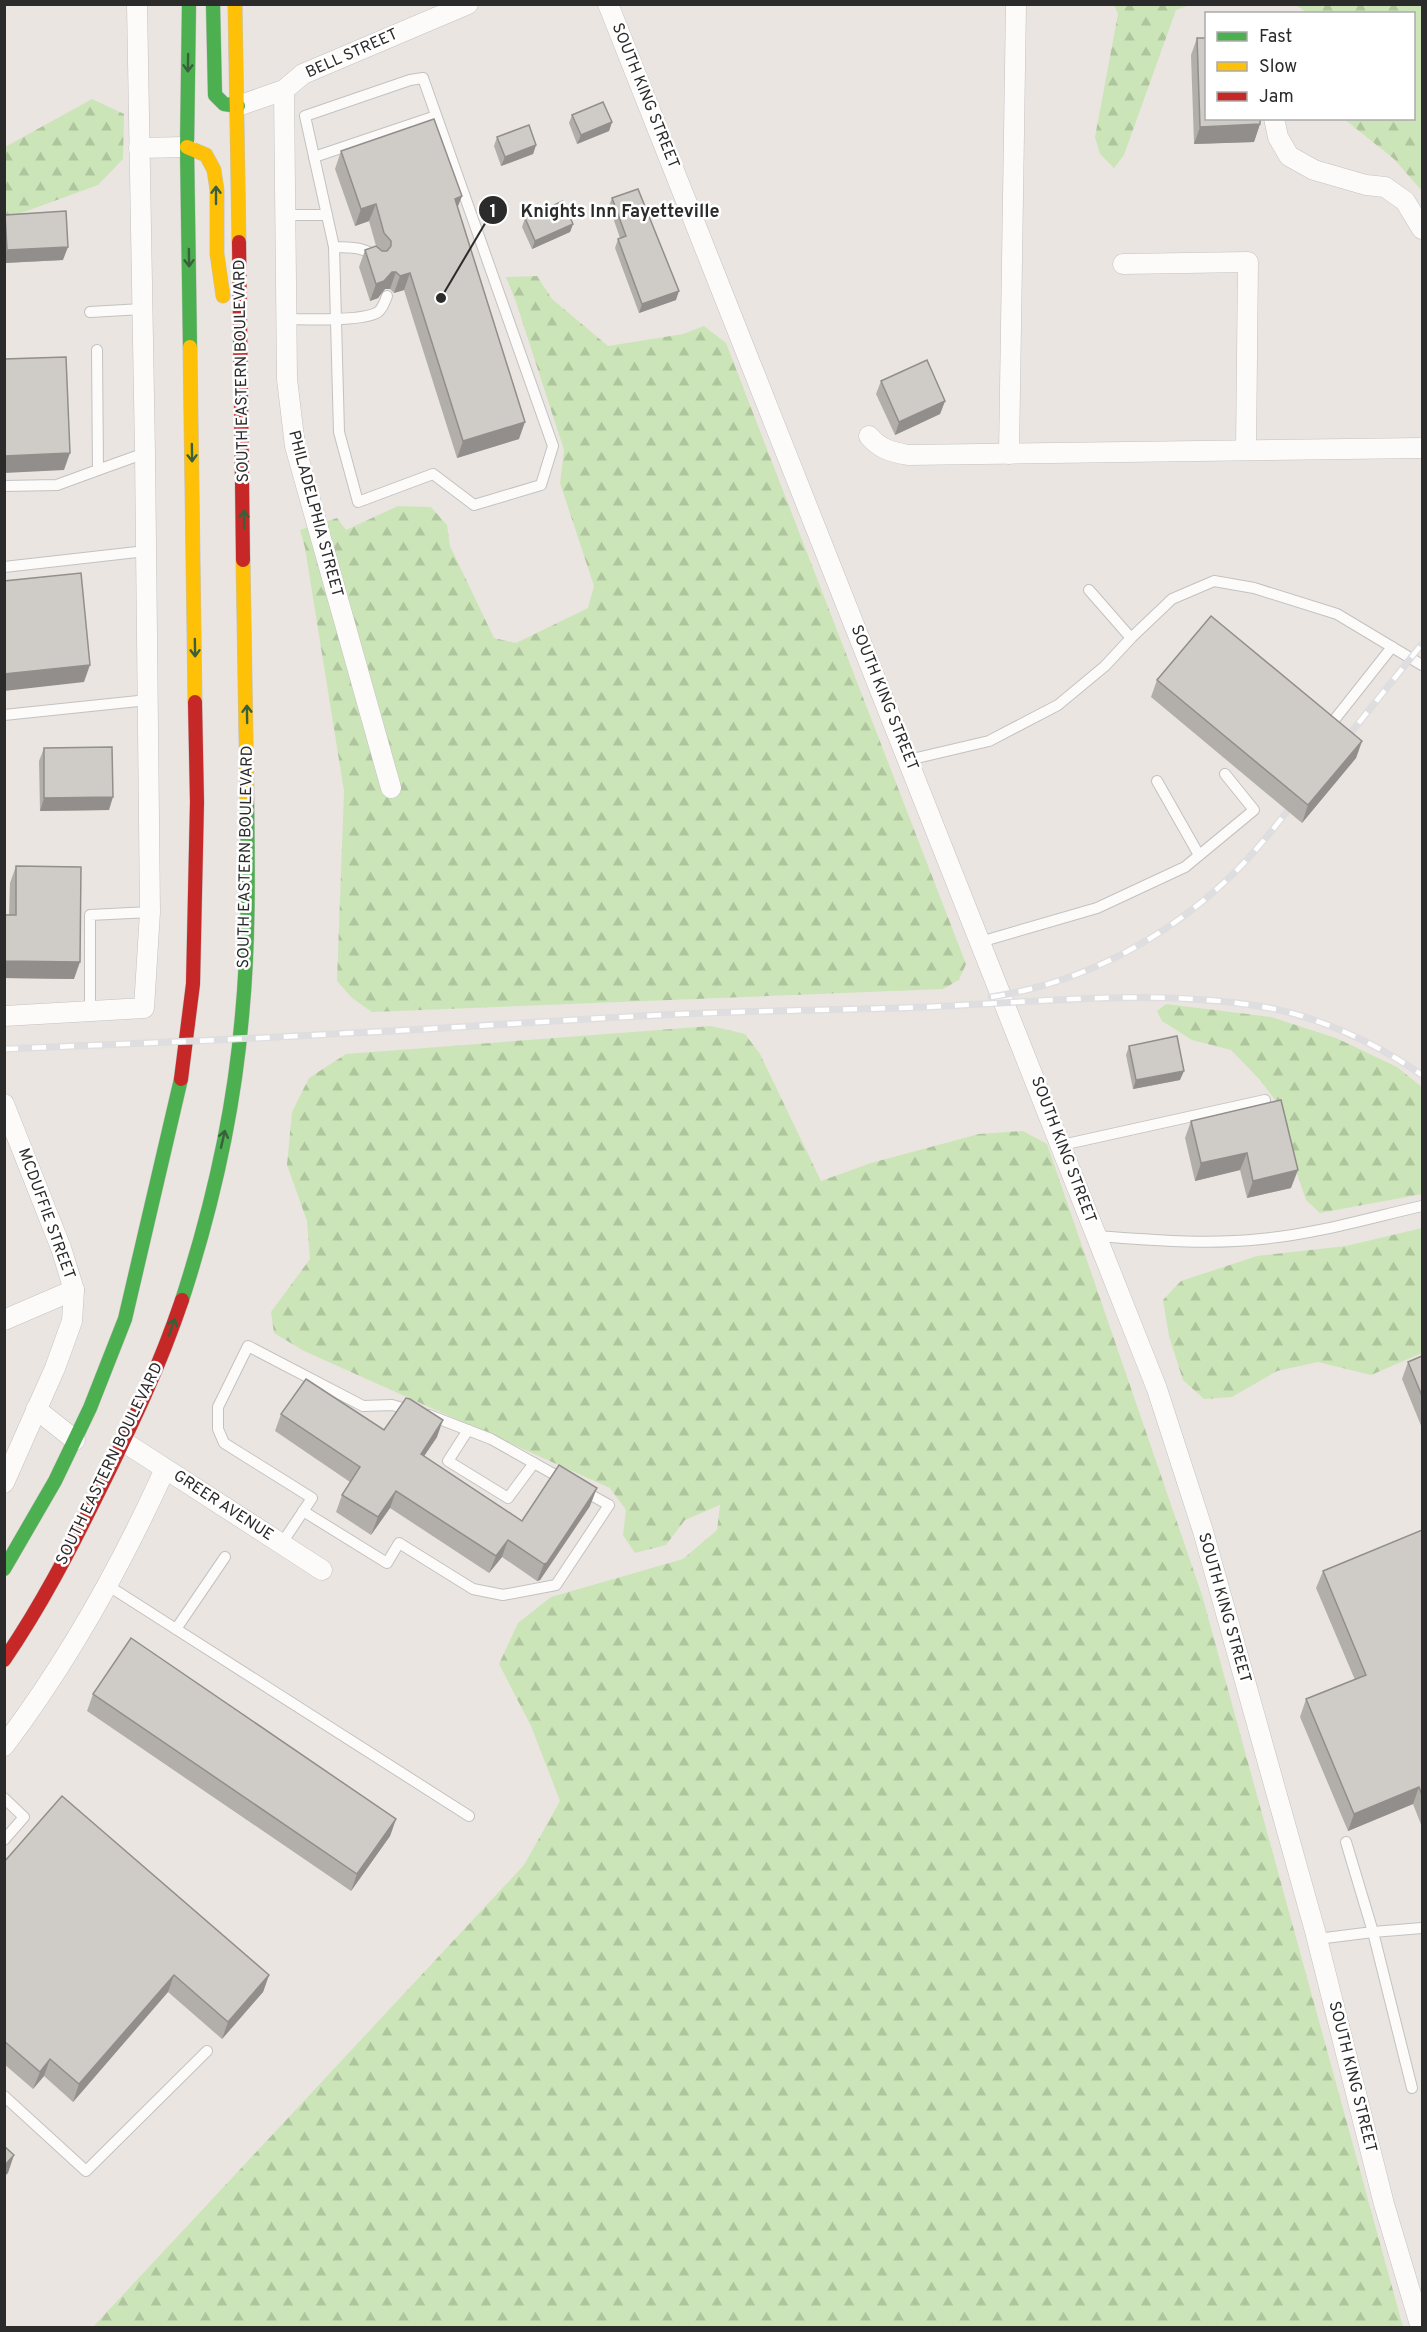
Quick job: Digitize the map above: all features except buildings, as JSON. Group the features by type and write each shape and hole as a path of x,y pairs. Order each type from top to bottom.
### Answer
{"highway":[{"path":"4,1569 56,1481 90,1408 125,1319 142,1242 162,1172 179,1092 191,1007 197,877 187,147 189,4"},
{"path":"213,4 214,95 227,106 238,106"},
{"name":"SOUTH EASTERN BOULEVARD","path":"7,1656 51,1583 121,1433 160,1364 191,1266 229,1115 240,1039 246,950 248,859 235,4"},
{"path":"187,147 200,151 209,159 216,184 216,243 243,441"},
{"path":"148,1283 162,1172"},
{"path":"75,1440 83,1461"},
{"path":"7,1656 51,1554"}],"street":[{"path":"4,1016 144,1008 150,912 145,453 136,4"},
{"name":"BELL STREET","path":"238,106 285,90 303,74 468,4"},
{"name":"SOUTH KING STREET","path":"608,4 1062,1144 1157,1389 1190,1488 1317,1939 1384,2204 1421,2328"},
{"path":"1009,454 1016,4"},
{"name":"PHILADELPHIA STREET","path":"285,90 288,391 295,446 391,788"},
{"path":"1274,120 1278,137 1289,156 1314,170 1366,185 1385,187 1405,201 1422,229"},
{"path":"139,148 187,147"},
{"path":"1123,264 1248,262 1246,450"},
{"path":"868,436 877,446 888,452 908,455 1422,448"},
{"name":"MCDUFFIE STREET","path":"4,1104 61,1248 74,1290"},
{"path":"4,1320 74,1290 72,1321 55,1368 4,1483"},
{"path":"36,1409 75,1440"},
{"name":"GREER AVENUE","path":"121,1433 165,1469 322,1570"},
{"path":"4,1746 41,1698 107,1585 137,1530 165,1469"}],"lane":[{"path":"285,118 305,116 410,80 423,78 553,446 541,485 474,505 433,474 358,502 339,432 334,247 305,116"},
{"path":"314,157 436,116"},
{"path":"286,215 327,215"},
{"path":"334,247 356,248 372,254 378,261"},
{"path":"286,319 336,319 377,312 387,296"},
{"path":"90,312 142,309"},
{"path":"97,350 98,470"},
{"path":"4,486 57,485 145,453"},
{"path":"4,567 146,551"},
{"path":"908,760 989,741 1058,705 1105,666 1172,599 1214,581 1254,588 1337,614 1422,665"},
{"path":"1089,590 1131,638"},
{"path":"1335,719 1392,647"},
{"path":"4,715 148,700"},
{"path":"981,942 1097,908 1185,867 1254,810 1225,774"},
{"path":"1157,781 1199,855"},
{"path":"90,1011 90,915 150,912"},
{"path":"1062,1144 1265,1100"},
{"path":"1097,1236 1189,1242 1261,1239 1323,1229 1422,1206"},
{"path":"282,1543 303,1511 312,1498 224,1443 218,1429 218,1407 248,1346 363,1406 392,1405 435,1417 491,1439 609,1505 556,1585 503,1595 472,1589 399,1543 387,1563 303,1511"},
{"path":"468,1430 448,1461 508,1498 534,1463"},
{"path":"176,1629 225,1557"},
{"path":"107,1585 469,1816"},
{"path":"4,1798 24,1817 4,1840"},
{"path":"1346,1842 1412,2088"},
{"path":"1317,1939 1422,1928"},
{"path":"4,2096 86,2171 207,2051"}],"green space":[{"path":"1114,5 1190,5 1176,10 1124,155 1114,168 1100,154 1095,137 1118,14"},
{"path":"1296,5 1422,5 1422,191 1394,159 1345,120 1415,120 1415,12 1306,12"},
{"path":"92,99 124,114 123,159 98,185 5,219 5,147"},
{"path":"537,276 552,299 608,346 683,334 704,326 726,343 966,964 959,980 943,989 372,1012 352,998 337,981 344,791 305,548 300,530 337,518 346,530 398,506 431,507 447,525 450,546 494,638 516,643 588,608 594,586 560,483 564,450 506,277"},
{"path":"1166,1004 1271,1017 1336,1038 1397,1067 1422,1087 1422,1194 1320,1213 1306,1200 1290,1153 1279,1105 1260,1080 1231,1050 1192,1040 1162,1021 1157,1011"},
{"path":"711,1026 745,1034 760,1054 821,1181 871,1163 979,1134 1023,1131 1047,1144 1202,1595 1403,2327 92,2328 524,1865 560,1801 531,1726 499,1664 518,1623 551,1597 683,1559 717,1530 720,1505 685,1520 666,1545 635,1553 623,1535 626,1510 610,1488 304,1351 274,1333 271,1312 310,1259 307,1221 287,1165 292,1112 309,1078 346,1054"},
{"path":"1422,1228 1422,1353 1371,1375 1318,1362 1277,1371 1232,1397 1204,1399 1183,1380 1169,1336 1163,1300 1181,1281 1257,1256 1346,1246"}],"railway":[{"path":"1341,745 1422,644"},
{"path":"991,997 1058,981 1121,955 1151,938 1179,919 1232,875 1258,848 1297,799"},
{"path":"4,1049 264,1038 681,1014 898,1008 1124,997 1214,1001 1280,1010 1323,1023 1364,1041 1422,1075"}],"traffic: fast":[{"path":"189,4 187,147 190,347"},
{"path":"213,4 215,95 224,104 238,106"},
{"path":"182,1300 212,1195 227,1124 238,1052 247,934 247,798"},
{"path":"4,1569 55,1481 90,1408 125,1319 181,1079"}],"traffic: slow":[{"path":"235,4 239,242"},
{"path":"187,147 206,155 214,170 217,190 217,254 223,296"},
{"path":"190,347 195,702"},
{"path":"243,560 247,798"}],"traffic: jam":[{"path":"239,242 243,560"},
{"path":"181,1079 193,984 197,802 195,702"},
{"path":"4,1660 31,1619 100,1489 144,1396 182,1300"}],"place":[{"name":"Knights Inn Fayetteville","path":"441,298"}]}
